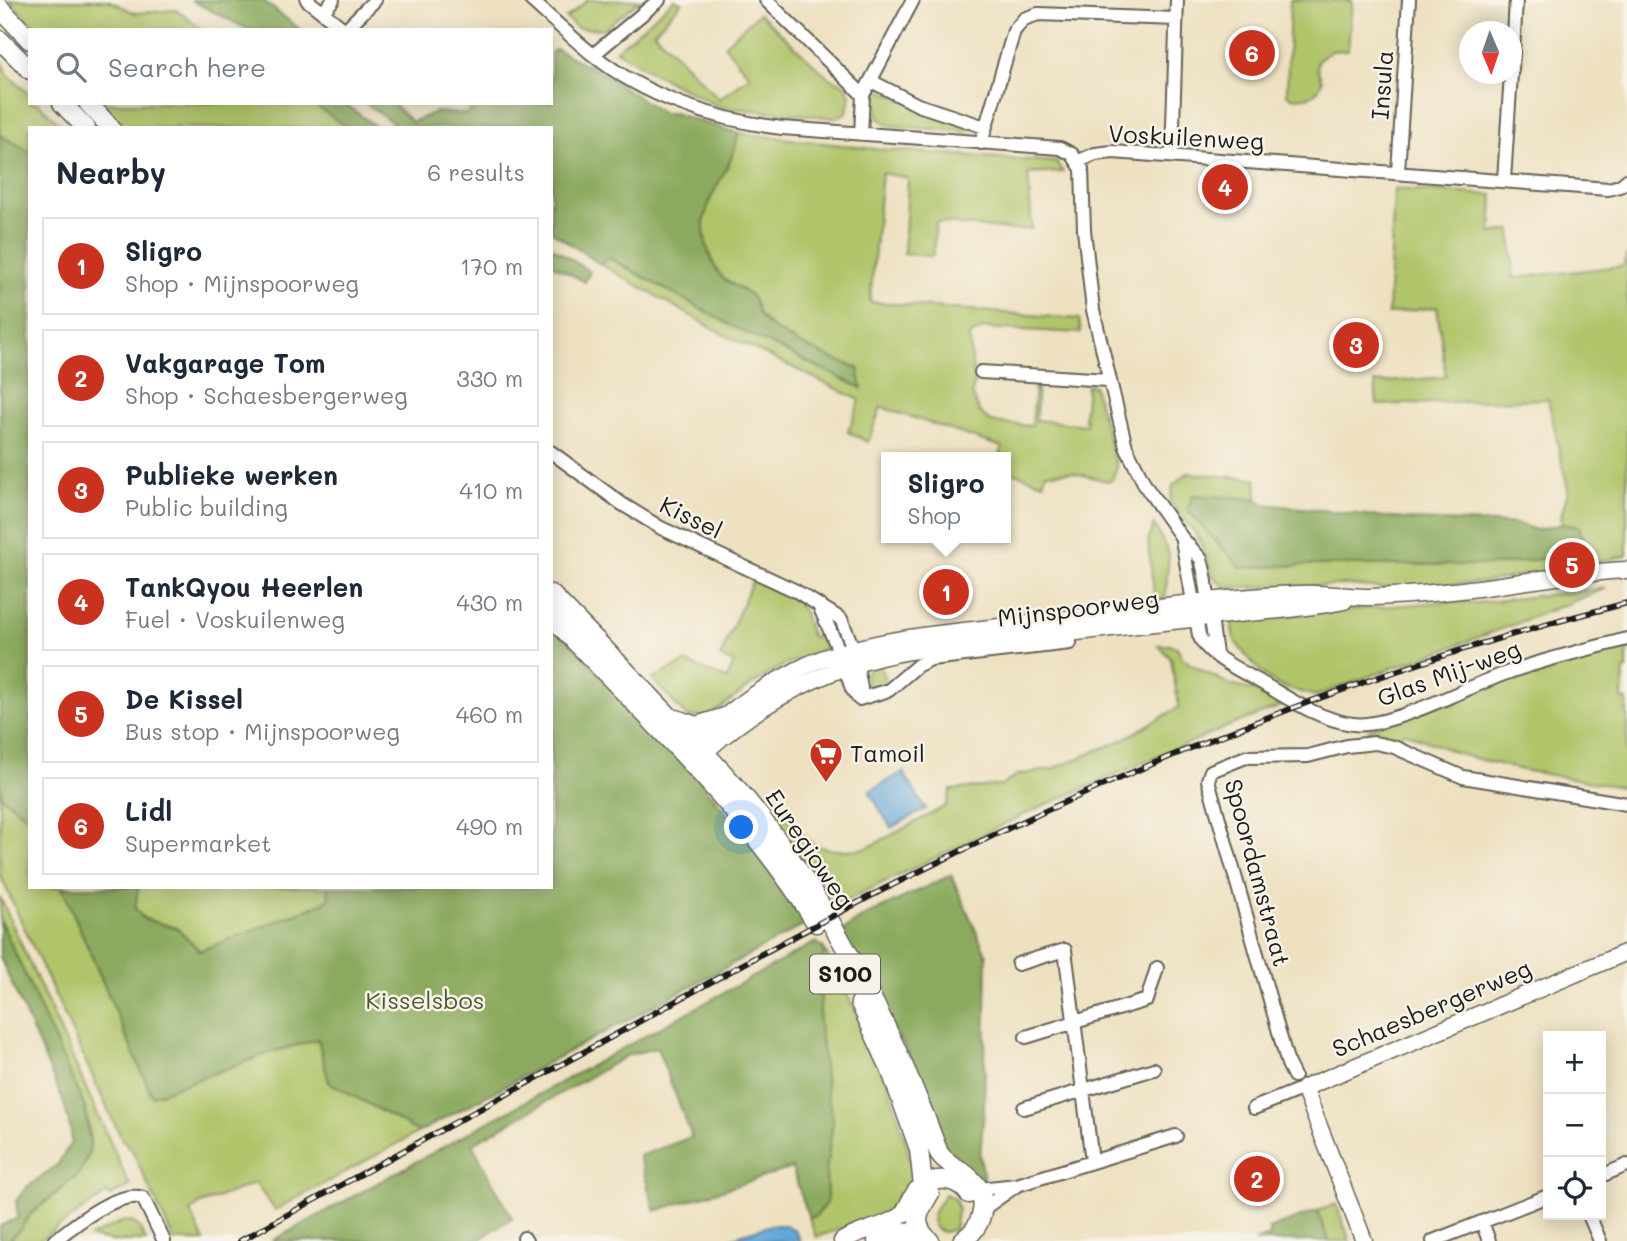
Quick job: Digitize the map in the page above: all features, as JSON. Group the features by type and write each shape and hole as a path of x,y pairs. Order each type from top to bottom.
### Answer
{"main road":[{"path":"0,8 28,38"},
{"path":"0,40 28,68"},
{"path":"64,105 84,126"},
{"path":"90,105 109,126"},
{"name":"Euregioweg","path":"553,596 760,815 800,874 876,1009 904,1067 939,1153 944,1161 971,1178 974,1191"},
{"name":"Euregioweg","path":"553,618 739,817 806,906 832,948 889,1066 919,1149 928,1184"},
{"name":"S100","path":"613,682 632,694 698,751 731,797 739,817"},
{"path":"669,716 696,726 726,717"},
{"path":"905,1212 912,1198 928,1184 948,1180 974,1191 983,1209 972,1238"},
{"path":"878,1241 920,1237 919,1210 931,1191 928,1184"},
{"path":"972,1238 967,1227 974,1191"}],"street":[{"path":"307,0 343,28"},
{"path":"323,12 333,0"},
{"path":"347,28 375,0"},
{"name":"Voskuilenweg","path":"531,0 551,26 593,55 666,97 720,117 750,124 1060,148 1079,161 1107,152 1608,189 1625,186"},
{"path":"593,55 659,0"},
{"path":"766,0 863,95"},
{"path":"861,134 863,95 913,0"},
{"path":"1172,156 1177,0"},
{"name":"Insula","path":"1398,172 1409,0"},
{"path":"1515,21 1516,0"},
{"path":"981,143 1014,32 1024,19 1038,14 1176,19"},
{"path":"871,81 918,105 985,127"},
{"path":"1504,180 1510,84"},
{"path":"981,372 1108,380 1090,288 1084,230 1083,173 1079,161"},
{"name":"Glas Mij-weg","path":"1108,380 1126,447 1136,471 1182,538 1202,610 1202,643 1265,685 1323,716 1343,722 1366,724 1389,720 1504,674 1627,639"},
{"name":"Kissel","path":"553,453 622,505 661,528 796,591 841,619 852,689 859,699 889,690 918,665 931,659 1070,643"},
{"name":"Mijnspoorweg","path":"1589,572 1627,561"},
{"name":"Mijnspoorweg","path":"698,751 726,717 784,677 849,659 909,638 1202,610 1318,607 1367,597 1489,587 1589,572 1627,570"},
{"name":"Mijnspoorweg","path":"698,751 781,696 849,659"},
{"name":"Spoordamstraat","path":"1299,1082 1288,1063 1208,780 1209,772 1246,757 1308,756 1347,746 1375,743 1390,746 1462,777 1627,804"},
{"path":"1018,964 1065,950 1092,1161"},
{"name":"Schaesbergerweg","path":"1254,1108 1299,1082 1627,952"},
{"path":"1026,1037 1147,1000 1157,968"},
{"path":"1024,1108 1154,1069"},
{"path":"1299,1082 1364,1241"},
{"path":"974,1191 1017,1185 1176,1136"},
{"path":"1606,1174 1627,1166"},
{"path":"983,1209 1017,1185"},
{"path":"54,1241 106,1206 130,1197 143,1198 163,1241"},
{"path":"1433,1241 1543,1198"},
{"path":"842,1241 895,1219 905,1212"},
{"path":"1591,1220 1600,1241"},
{"path":"1482,1222 1489,1241"},
{"path":"878,1241 901,1231 920,1237"}],"green space":[{"path":"9,0 108,0 135,13 176,10 200,28 37,28"},
{"path":"191,0 262,0 298,28 245,28"},
{"path":"588,0 641,0 603,29 577,28 566,18"},
{"path":"674,0 682,2 654,32 719,99 750,76 724,45 759,13 829,78 846,85 850,95 847,112 837,118 719,107 655,74 616,50"},
{"path":"1290,0 1352,1 1348,50 1331,51 1318,60 1317,68 1322,81 1317,91 1307,97 1291,98 1287,94"},
{"path":"556,49 604,74 662,113 673,113 738,133 732,156 706,211 704,230 711,259 726,281 750,295 760,316 770,326 807,347 858,368 862,388 734,327 609,258 600,264 553,232 553,126 397,126 368,105 394,105 412,122 435,112 467,114 474,105 553,105 553,51"},
{"path":"0,60 8,75 28,93 28,105 40,105 62,126 28,126 28,151 0,135"},
{"path":"877,89 973,127 967,132 887,125 877,117"},
{"path":"104,105 315,105 345,126 119,126"},
{"path":"315,105 347,105 375,126 345,126"},
{"path":"738,133 875,149 1056,162 1063,172 1028,174 1032,229 1010,230 936,222 933,256 904,254 908,178 882,173 870,302 1079,319 1081,333 984,328 969,336 974,380 972,394 979,411 991,422 1032,426 1035,382 1038,382 1036,420 1086,425 1087,420 1084,419 1087,385 1094,386 1117,467 1112,480 1071,472 1046,473 1043,483 1011,472 1011,452 1001,452 1002,447 881,407 868,442 848,432 860,400 723,334 600,264 609,258 735,327 861,388 858,368 808,348 771,326 745,292 723,278 711,259 704,229 706,210 736,145"},
{"path":"0,135 28,151 28,817 2,797"},
{"path":"1394,189 1493,195 1491,233 1511,230 1514,278 1623,266 1627,254 1627,556 1485,582 1392,589 1345,585 1228,588 1215,579 1197,537 1170,501 1173,486 1187,473 1256,479 1257,499 1193,495 1241,568 1304,565 1499,565 1587,552 1579,527 1562,524 1568,489 1548,399 1377,405 1375,383 1446,377 1437,307 1388,314"},
{"path":"553,247 590,272 585,282 553,265"},
{"path":"1193,495 1257,499 1264,504 1413,520 1517,524 1537,530 1562,524 1579,527 1588,552 1499,565 1304,565 1241,568 1187,510"},
{"path":"1154,524 1169,554 1165,599 1155,603 1148,541"},
{"path":"753,579 796,601 804,613 811,636 822,639 826,645 813,655 786,664 766,675 711,715 687,717 652,679 685,662 727,679 734,663 720,657"},
{"path":"1607,588 1315,696 1270,680 1240,648 1232,632 1232,621 1235,620 1452,601 1477,603"},
{"name":"Kisselsbos","path":"553,625 701,780 810,922 419,1132 329,1082 318,1039 269,1053 152,1096 63,889 138,889 135,909 144,919 177,928 200,951 323,903 329,898 328,889 553,889"},
{"path":"1627,644 1627,669 1624,670 1622,699 1627,700 1627,788 1522,770 1462,755 1404,732 1400,740 1373,735 1368,729 1506,679"},
{"path":"1158,645 1178,648 1181,656 1190,664 1230,685 1261,692 1287,704 1038,808 853,897 830,912 803,859 770,813 776,809 781,812 808,840 820,847 844,850 867,848 946,806 951,790 1002,785 1017,775 1053,769 1122,740 1179,707 1171,659"},
{"path":"879,663 887,685 867,688 867,672"},
{"path":"0,783 3,798 28,817 28,889 63,889 152,1096 269,1053 318,1039 329,1082 419,1132 275,1210 255,1183 198,1205 190,1212 204,1241 174,1241 133,1152 121,1137 108,1110 0,875"},
{"path":"951,875 987,956 984,1110 980,1155 984,1180 945,1152 907,1051 838,934 863,917"},
{"path":"138,889 328,889 329,898 323,903 200,951 177,928 144,919 135,909"},
{"path":"0,897 130,1186 110,1196 107,1193 38,1241 9,1241 34,1211 60,1191 83,1167 88,1157 90,1137 85,1108 0,920"},
{"path":"0,920 85,1108 90,1147 77,1176 31,1214 9,1241 0,1241 0,1226 18,1218 16,1201 26,1188 58,1164 71,1143 71,1131 63,1100 0,957"},
{"path":"816,942 824,949 819,1022 833,1122 826,1170 827,1201 817,1215 809,1218 792,1168 655,1211 639,1156 692,1137 657,1048 628,1055 472,1144 512,1218 477,1241 272,1241"},
{"path":"824,949 882,1064 914,1178 892,1212 816,1237 809,1218 817,1215 827,1201 826,1170 833,1122 819,1022"},
{"path":"944,1194 954,1198 958,1207 954,1230 944,1232 937,1230 932,1220"},
{"path":"1336,1204 1350,1241 1329,1241 1317,1211"},
{"path":"1317,1211 1329,1241 1255,1241 1271,1235 1268,1229"},
{"path":"131,1221 139,1227 146,1241 112,1241 90,1237 121,1222"}],"water":[{"path":"903,772 926,809 891,828 869,791"},
{"path":"771,1225 785,1225 795,1230 800,1241 722,1241"}],"railway":[{"path":"240,1241 715,979 989,837 1167,758 1348,688 1534,628 1627,603"}],"place":[{"name":"Lidl","path":"1252,53"},
{"name":"TankQyou Heerlen","path":"1225,187"},
{"name":"Publieke werken","path":"1356,345"},
{"name":"De Kissel","path":"1572,565"},
{"name":"Sligro","path":"946,592"},
{"name":"Tamoil","path":"826,784"},
{"name":"Vakgarage Tom","path":"1257,1179"}]}
